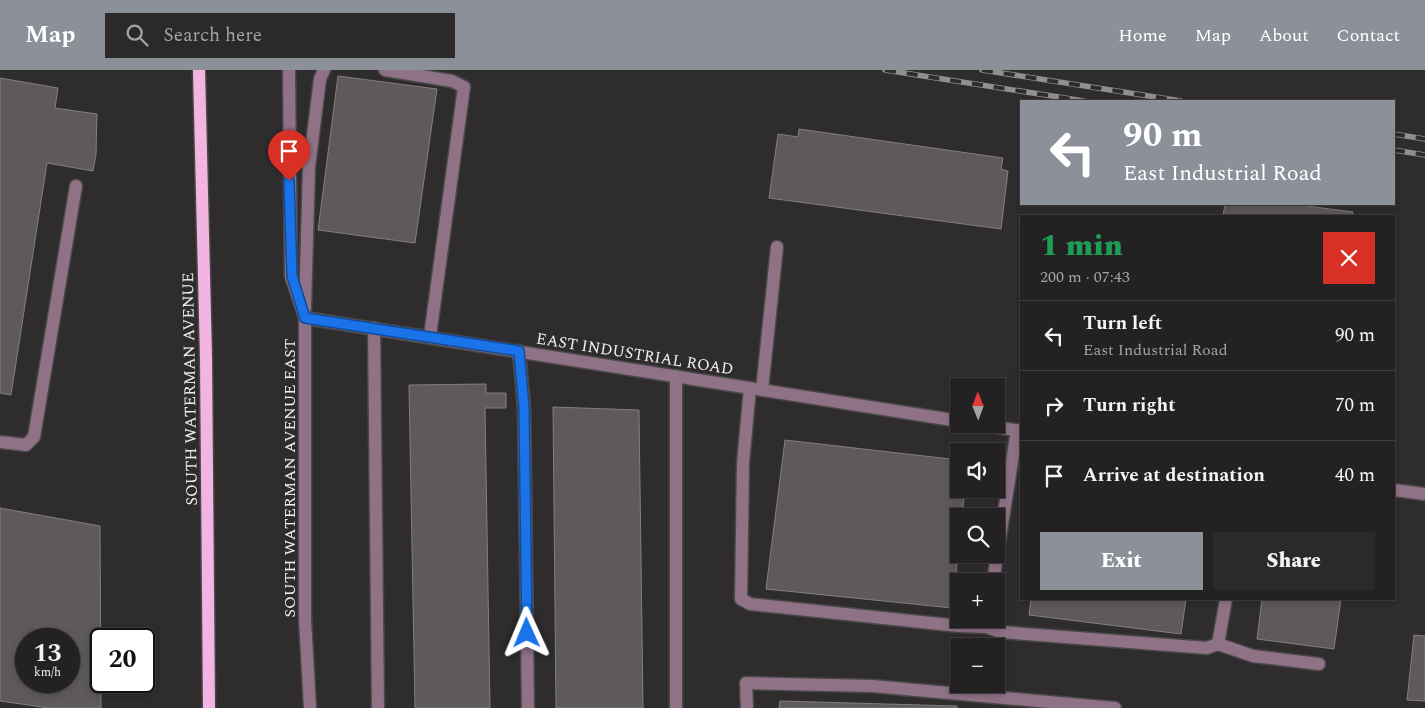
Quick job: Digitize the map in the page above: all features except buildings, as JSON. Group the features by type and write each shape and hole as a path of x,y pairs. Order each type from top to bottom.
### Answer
{"main road":[{"name":"SOUTH WATERMAN AVENUE","path":"199,74 206,358 209,708"}],"street":[{"name":"SOUTH WATERMAN AVENUE EAST","path":"289,70 292,276 305,318 305,619 310,708"},
{"path":"305,318 308,168 320,79 324,70"},
{"path":"385,70 452,81 464,87 430,336"},
{"path":"0,442 26,445 34,437 76,186"},
{"path":"777,247 743,463 742,598 750,604 950,625"},
{"name":"EAST INDUSTRIAL ROAD","path":"305,318 430,336 950,420"},
{"path":"374,328 378,708"},
{"path":"519,351 524,408 528,708"},
{"path":"676,376 676,708"},
{"path":"994,573 1019,430 1005,428"},
{"path":"1395,490 1425,494"},
{"path":"1218,644 1226,600"},
{"path":"994,628 1001,632 1207,648 1218,644 1254,656 1319,664"},
{"path":"747,708 746,683 872,686 1002,702 1115,708"}],"railway":[{"path":"885,70 1078,100"},
{"path":"982,70 1175,100"},
{"path":"1395,134 1425,139"},
{"path":"1395,150 1425,155"}],"route":[{"path":"289,181 292,276 305,318 519,351 524,408 527,633"}]}
